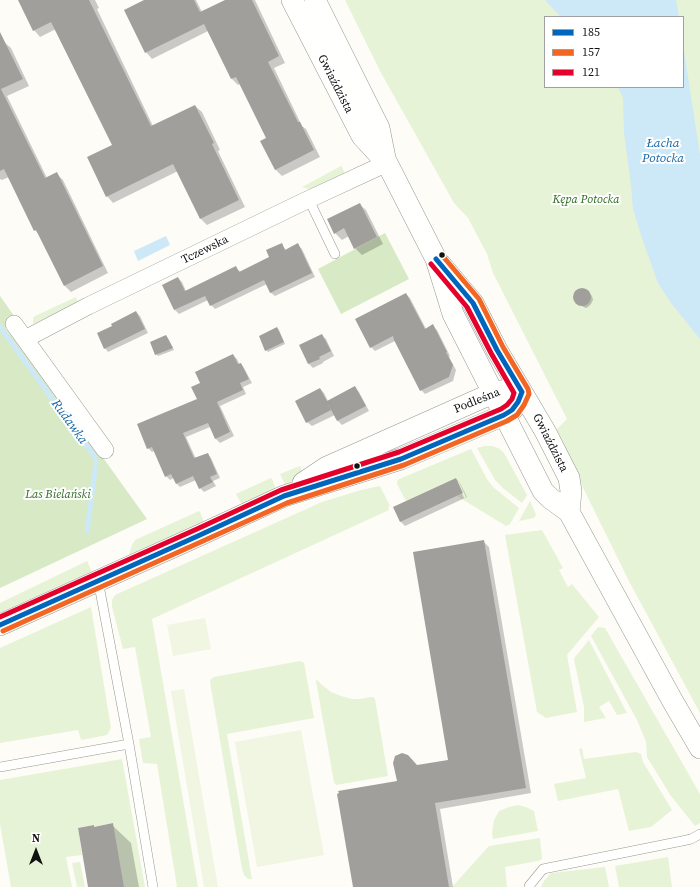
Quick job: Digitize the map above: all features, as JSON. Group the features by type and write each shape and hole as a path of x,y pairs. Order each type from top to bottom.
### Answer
{"street":[{"name":"Gwiaździsta","path":"292,0 362,136 387,163"},
{"name":"Gwiaździsta","path":"315,0 379,128 387,163 436,259 452,314 543,491 550,498 570,512 672,700 700,748"},
{"name":"Tczewska","path":"25,338 88,306 387,163"},
{"name":"Gwiaździsta","path":"436,259 473,303 497,350 545,431 569,478 571,491 570,512"},
{"path":"14,324 105,450"},
{"name":"Podleśna","path":"0,625 284,496 401,459 504,415 512,410 518,402 522,392 503,390 493,393 327,467 284,496"}],"lane":[{"path":"309,200 335,254"},
{"path":"98,580 129,744 153,887"},
{"path":"0,767 129,744"},
{"path":"529,887 543,869 691,839 700,834"}],"green space":[{"name":"Kępa Potocka","path":"345,0 700,0 700,713 630,583 555,431 567,419 493,273 487,254 468,218 454,203 380,71"},
{"path":"341,166 345,173 312,189 302,187"},
{"path":"385,233 409,279 341,314 318,269"},
{"name":"Las Bielański","path":"0,296 17,320 5,328 51,385 147,519 0,588"},
{"path":"76,297 78,302 33,324 33,318 35,316"},
{"path":"493,446 500,449 504,453 527,495 522,503 495,480 477,448"},
{"path":"471,449 493,487 519,508 510,524 506,526 457,496 463,493 456,478 406,501 397,484 399,479"},
{"path":"300,466 303,472 285,485 280,474"},
{"path":"271,478 275,486 274,490 242,505 236,494"},
{"path":"380,486 390,506 388,507 389,510 152,619 198,887 177,887 157,764 143,763 139,739 151,737 135,647 123,649 112,607 112,600 115,595 322,502"},
{"path":"530,501 536,515 534,518 519,521"},
{"path":"199,511 204,522 129,555 135,540"},
{"path":"542,530 563,568 559,570 568,587 572,584 599,617 567,655 577,712 546,718 537,712 505,535"},
{"path":"87,561 92,572 0,613 0,603"},
{"path":"91,607 111,728 107,735 81,740 78,730 0,743 0,648"},
{"path":"205,618 211,649 173,656 167,625"},
{"path":"598,627 605,628 700,794 700,823 695,826 671,796 647,757 646,742 637,720 591,636"},
{"path":"589,640 627,713 617,715 609,701 599,707 606,718 584,722 584,707 574,659"},
{"path":"300,661 304,663 314,718 227,734 252,879 248,879 244,875 242,869 210,682 214,677"},
{"path":"316,679 331,692 341,696 352,699 373,697 375,699 388,776 336,785 334,782"},
{"path":"184,689 218,887 204,887 171,691"},
{"path":"301,730 324,855 257,867 235,742"},
{"path":"582,748 584,759 636,752 641,754 643,762 672,810 651,827 629,831 618,789 558,801 554,784 586,778 579,749"},
{"path":"122,759 145,887 124,887 113,823 94,827 94,825 78,828 82,855 66,857 72,887 11,887 0,824 0,780"},
{"path":"518,805 534,811 538,831 493,839 492,833 494,820 499,811"},
{"path":"540,838 542,859 505,867 507,887 452,887 489,846"},
{"path":"668,857 672,887 619,887 615,866"},
{"path":"80,862 85,887 77,887 72,863"},
{"path":"605,867 609,887 541,887 551,873"}],"water":[{"path":"545,0 676,0 679,16 560,16"},
{"name":"Łacha Potocka","path":"684,51 700,155 700,339 671,303 658,283 643,241 633,209 624,133 623,98 618,88 684,88"},
{"path":"166,236 170,245 138,261 134,251"}],"building":[{"path":"18,0 89,0 151,126 195,105 214,143 212,144 239,200 200,219 173,164 106,197 87,157 112,145 51,22 33,31"},
{"path":"144,0 194,0 200,12 225,0 252,0 279,56 268,62 298,122 300,122 314,150 275,170 260,141 266,138 236,77 231,79 204,24 145,53 124,10"},
{"path":"0,32 23,79 1,89 45,178 57,172 103,266 64,286 36,230 34,231 4,169 0,171"},
{"path":"360,203 377,237 354,249 344,228 334,234 327,219"},
{"path":"282,243 285,250 298,243 312,273 270,293 264,280 210,306 205,296 174,310 162,285 178,277 185,291 236,266 239,272 269,257 266,250"},
{"path":"578,288 586,288 591,293 589,304 586,306 578,306 573,301 573,293"},
{"path":"406,293 425,329 433,324 453,365 449,377 420,391 393,336 370,348 355,319"},
{"path":"136,311 145,329 104,349 97,333 112,326 111,324"},
{"path":"277,327 284,342 265,351 259,336"},
{"path":"322,334 331,351 319,357 320,359 308,364 299,345"},
{"path":"166,335 173,348 155,355 150,342"},
{"path":"233,354 238,364 241,363 249,379 240,383 243,390 217,402 230,432 215,439 208,423 183,433 194,458 208,453 217,474 210,477 213,482 199,489 193,476 176,484 171,474 165,477 152,447 147,449 137,424 197,399 191,387 200,383 195,372"},
{"path":"355,386 366,406 337,421 327,402 331,410 306,423 295,401 320,388 327,401"},
{"path":"456,478 463,493 400,522 393,507"},
{"path":"484,540 526,788 435,803 449,887 353,887 337,794 339,793 338,791 397,781 393,763 395,756 402,753 408,755 417,765 448,760 413,552"},
{"path":"113,823 124,887 88,887 78,828 94,825 94,827"}],"waterway":[{"name":"Rudawka","path":"0,327 95,457 96,462 87,531"}],"transit line":[{"name":"157","path":"3,631 287,503 404,465 507,421 517,415 529,394 528,389 503,347 479,299 441,254"},
{"name":"185","path":"0,625 284,496 401,459 504,415 512,410 518,402 522,392 497,350 473,303 436,259"},
{"name":"121","path":"0,617 281,490 399,452 501,409 507,405 512,399 514,393 467,307 431,264"}]}
